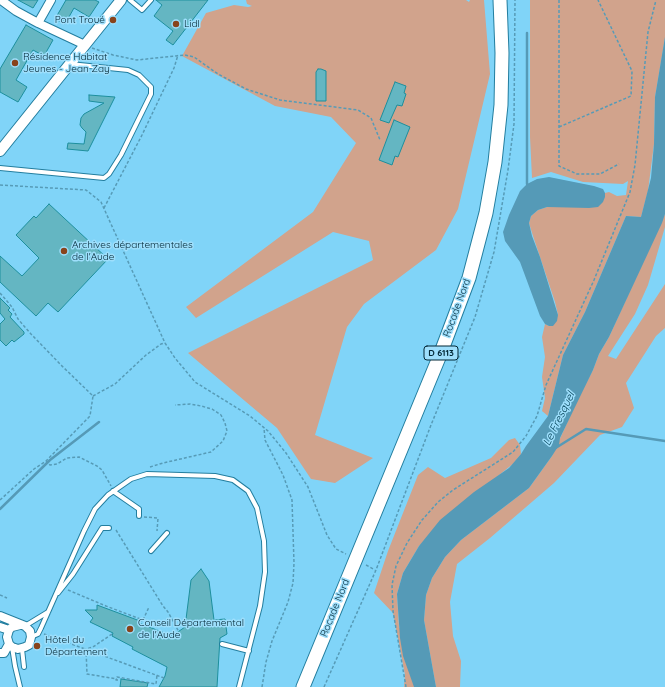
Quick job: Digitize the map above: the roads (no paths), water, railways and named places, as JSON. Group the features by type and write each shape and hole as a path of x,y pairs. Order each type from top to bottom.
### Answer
{"main road":[{"name":"Rocade Nord","path":"303,687 440,355 469,278 486,214 495,162 501,104 502,53 500,0"}],"street":[{"path":"2,0 16,11 38,23 85,45"},
{"path":"38,23 51,0"},
{"path":"0,151 122,0"},
{"path":"0,616 22,626 35,635 29,645 22,649 10,645"},
{"path":"0,626 9,630"},
{"path":"10,645 7,637 9,630 12,627 22,626"},
{"path":"0,653 4,653 10,645"}],"lane":[{"path":"130,0 142,10 151,0"},
{"path":"0,168 104,178 109,174 121,155 151,94 151,87 139,75 128,70 70,64"},
{"path":"35,635 48,612 95,509 113,491 131,479 147,474 215,476 233,480 248,491 257,508 264,541 265,572 260,606 239,687"},
{"path":"113,491 139,509 139,516"},
{"path":"54,598 73,574 102,528 108,528"},
{"path":"150,551 167,534"},
{"path":"22,626 48,612"},
{"path":"222,644 249,651"},
{"path":"10,645 20,687"},
{"path":"22,649 24,667"}],"water":[{"name":"Le Fresquel","path":"665,37 665,214 662,223 560,438 559,445 552,456 529,488 461,540 445,557 432,578 426,595 424,620 436,687 414,687 403,656 400,638 397,594 403,573 419,546 440,520 474,492 509,468 521,454 548,416 563,355 585,312 626,216 641,217 651,178 654,144 655,97"},
{"path":"549,177 594,186 603,189 605,193 603,202 598,207 547,207 538,210 531,216 529,223 532,236 558,315 557,321 553,326 545,324 540,316 520,262 505,241 503,232 520,191 527,184 537,179"}],"waterway":[{"path":"527,33 527,184"},
{"path":"0,509 50,460 99,422"},
{"name":"Le Fresquel","path":"554,449 586,429 665,441"}],"place":[{"name":"Pont Troué","path":"113,20"},
{"name":"Lidl","path":"176,24"},
{"name":"Résidence Habitat Jeunes - Jean Zay","path":"15,63"},
{"name":"Archives départementales de l'Aude","path":"64,251"},
{"name":"Conseil Départemental de l'Aude","path":"130,629"},
{"name":"Hôtel du Département","path":"37,646"}]}
